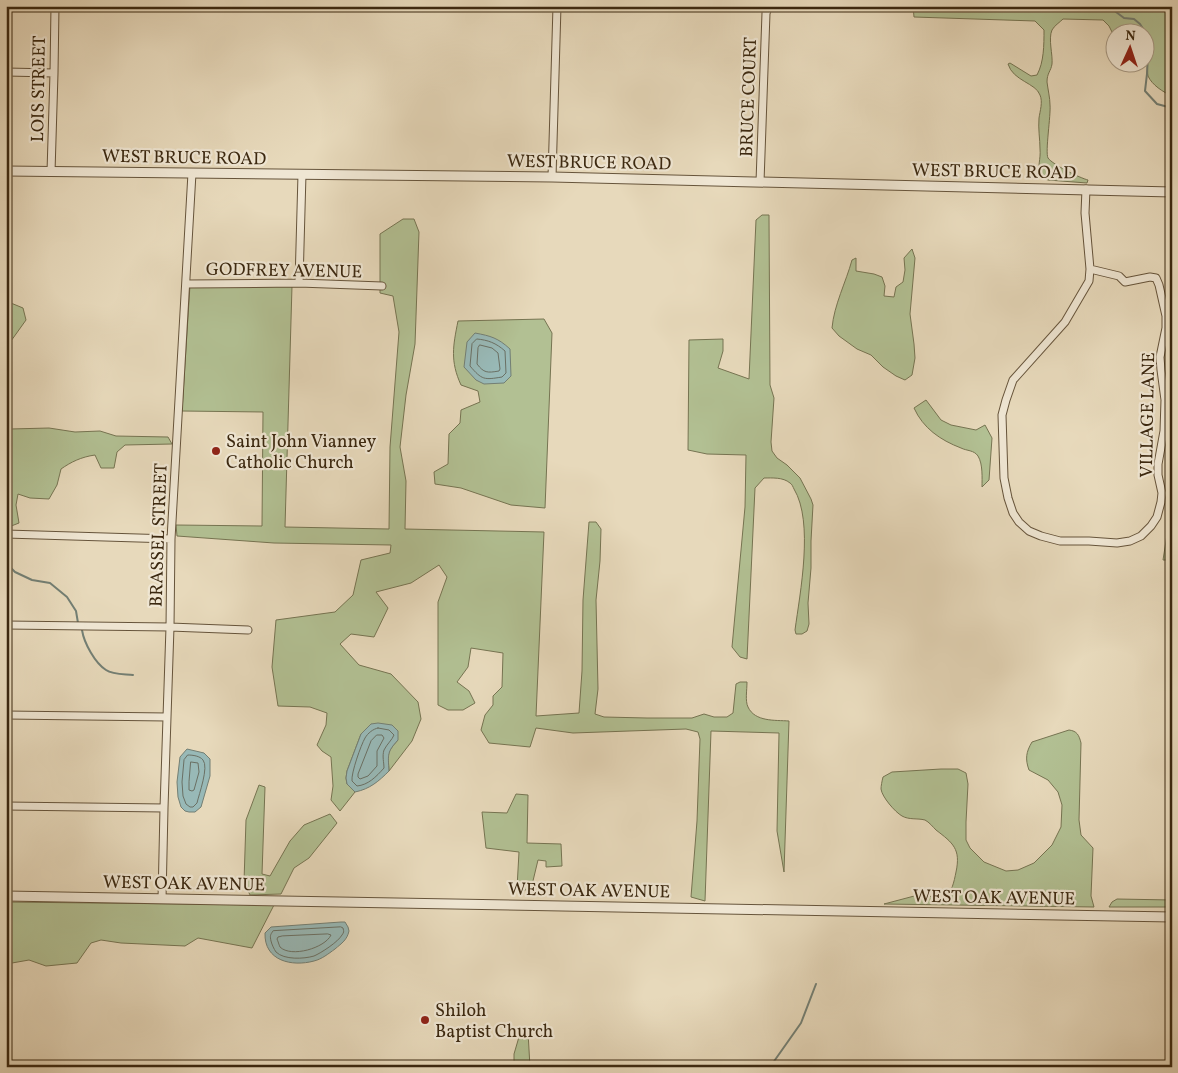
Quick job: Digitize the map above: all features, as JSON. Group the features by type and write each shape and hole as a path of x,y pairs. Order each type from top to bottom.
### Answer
{"street":[{"name":"LOIS STREET","path":"51,172 55,6"},
{"path":"552,177 557,6"},
{"name":"BRUCE COURT","path":"760,182 767,10 761,6"},
{"path":"6,72 54,73"},
{"name":"WEST BRUCE ROAD","path":"6,172 552,177 1172,192"},
{"name":"BRASSEL STREET","path":"162,899 171,539 192,173"},
{"path":"299,283 302,174"},
{"name":"VILLAGE LANE","path":"1086,189 1085,212 1090,270 1089,281 1065,322 1013,380 1002,415 1004,478 1013,513 1029,531 1060,541 1089,541 1117,544 1141,536 1157,517 1161,502 1162,493 1158,475 1158,464 1164,431 1165,400 1160,357 1166,328 1166,316 1156,278 1150,277 1125,282 1119,276 1090,270"},
{"name":"GODFREY AVENUE","path":"187,284 299,283 382,286"},
{"path":"6,534 171,539"},
{"path":"6,625 248,630"},
{"path":"6,715 167,718"},
{"path":"6,806 164,808"},
{"name":"WEST OAK AVENUE","path":"6,896 1172,917"}],"green space":[{"path":"913,6 1172,6 1172,96 1158,88 1148,76 1148,72 1156,72 1156,22 1106,23 1103,20 1063,19 1054,27 1051,34 1052,64 1047,82 1050,110 1047,154 1048,158 1055,164 1088,180 1087,183 1048,180 1040,176 1039,173 1040,95 1034,87 1019,78 1008,64 1010,63 1031,76 1037,75 1044,47 1044,30 1035,21 914,17"},
{"path":"762,215 769,215 770,385 774,398 772,451 777,458 800,478 813,505 811,568 808,603 809,624 807,631 802,634 796,634 804,558 803,520 800,503 791,483 781,479 764,478 755,488 747,659 740,657 732,647 745,507 746,455 707,454 688,450 689,340 723,339 723,351 718,368 749,379 756,220"},
{"path":"403,219 414,219 419,232 415,344 406,395 400,447 406,481 405,529 544,532 536,716 579,713 582,671 583,600 589,522 596,522 601,529 596,600 598,689 595,714 604,717 647,718 692,718 704,714 714,717 727,717 733,713 736,684 747,682 747,702 751,712 760,718 789,721 784,872 777,831 779,733 711,731 705,901 691,897 697,821 700,739 698,732 686,729 573,733 536,728 530,747 489,743 481,730 485,715 493,705 493,696 502,687 503,653 471,648 468,667 457,682 469,691 475,703 463,710 448,710 438,705 438,602 447,577 439,565 411,583 376,592 388,608 374,637 351,634 340,644 359,665 391,674 418,702 421,719 412,741 389,771 389,754 391,748 398,740 371,724 361,734 347,771 347,784 355,792 340,811 331,800 333,786 331,757 317,745 326,725 327,713 310,707 278,706 272,667 276,620 335,612 353,595 361,560 390,553 391,545 274,543 177,536 176,525 262,526 263,412 182,411 190,285 292,286 285,527 389,529 390,447 399,332 393,296 380,293 380,234"},
{"path":"912,249 915,258 910,314 915,358 912,375 905,380 883,367 871,355 857,349 839,336 832,328 838,302 852,260 856,258 856,271 882,277 885,286 884,296 894,297 896,287 903,282 904,258"},
{"path":"6,301 23,308 26,320 6,348"},
{"path":"544,319 552,333 545,508 511,505 461,488 435,484 434,472 448,464 449,434 460,423 461,410 480,402 478,391 461,385 455,368 454,346 458,321"},
{"path":"926,400 941,420 951,425 976,430 985,425 992,438 989,480 982,487 980,459 976,454 939,437 922,422 914,408"},
{"path":"6,420 10,429 49,428 75,432 100,431 116,436 168,437 172,444 125,445 117,452 114,468 101,468 95,455 72,462 61,469 57,485 49,499 30,498 18,494 16,505 19,523 6,528"},
{"path":"1172,433 1172,560 1163,560 1169,522"},
{"path":"1069,730 1077,734 1081,743 1079,820 1081,835 1093,848 1091,896 1094,907 884,904 918,895 930,896 936,900 944,900 949,894 953,883 957,858 951,843 928,822 905,817 893,808 882,792 883,777 892,772 941,769 958,769 966,773 968,784 966,840 970,848 984,862 1006,871 1018,870 1034,863 1052,845 1061,827 1062,805 1058,792 1048,780 1029,770 1027,762 1028,749 1032,742"},
{"path":"259,785 265,787 262,874 270,876 290,841 304,825 330,814 337,823 309,858 294,868 281,894 250,895 244,882 246,820"},
{"path":"516,794 528,795 527,843 561,844 562,866 546,867 546,861 538,860 532,885 524,891 517,888 519,852 486,848 482,812 507,813"},
{"path":"1117,899 1172,900 1172,907 1109,907"},
{"path":"6,902 274,905 252,948 198,938 185,946 121,943 101,940 91,943 77,963 46,966 29,960 12,963 6,959"},
{"path":"521,1030 528,1032 530,1067 514,1067 514,1054"}],"water":[{"path":"475,333 494,338 510,349 511,376 504,383 484,384 476,380 464,367 467,342"},
{"path":"371,724 392,725 398,731 398,740 389,754 389,771 374,784 355,792 347,784 347,771 361,734"},
{"path":"187,749 204,753 210,759 210,776 201,807 195,812 185,811 181,807 178,797 177,782 180,757"},
{"path":"345,922 349,931 346,939 320,959 314,961 297,963 281,960 269,950 266,942 265,933 271,927"}],"waterway":[{"path":"1108,6 1124,18 1134,19 1138,22"},
{"path":"1147,72 1145,91 1157,104 1172,108"},
{"path":"6,563 15,572 32,580 50,583 67,597 76,611 78,623"},
{"path":"82,630 85,641 102,667 112,673 133,675"},
{"path":"770,1067 801,1023 816,984"}],"place":[{"name":"Saint John Vianney Catholic Church","path":"216,451"},
{"name":"Shiloh Baptist Church","path":"425,1020"}]}
